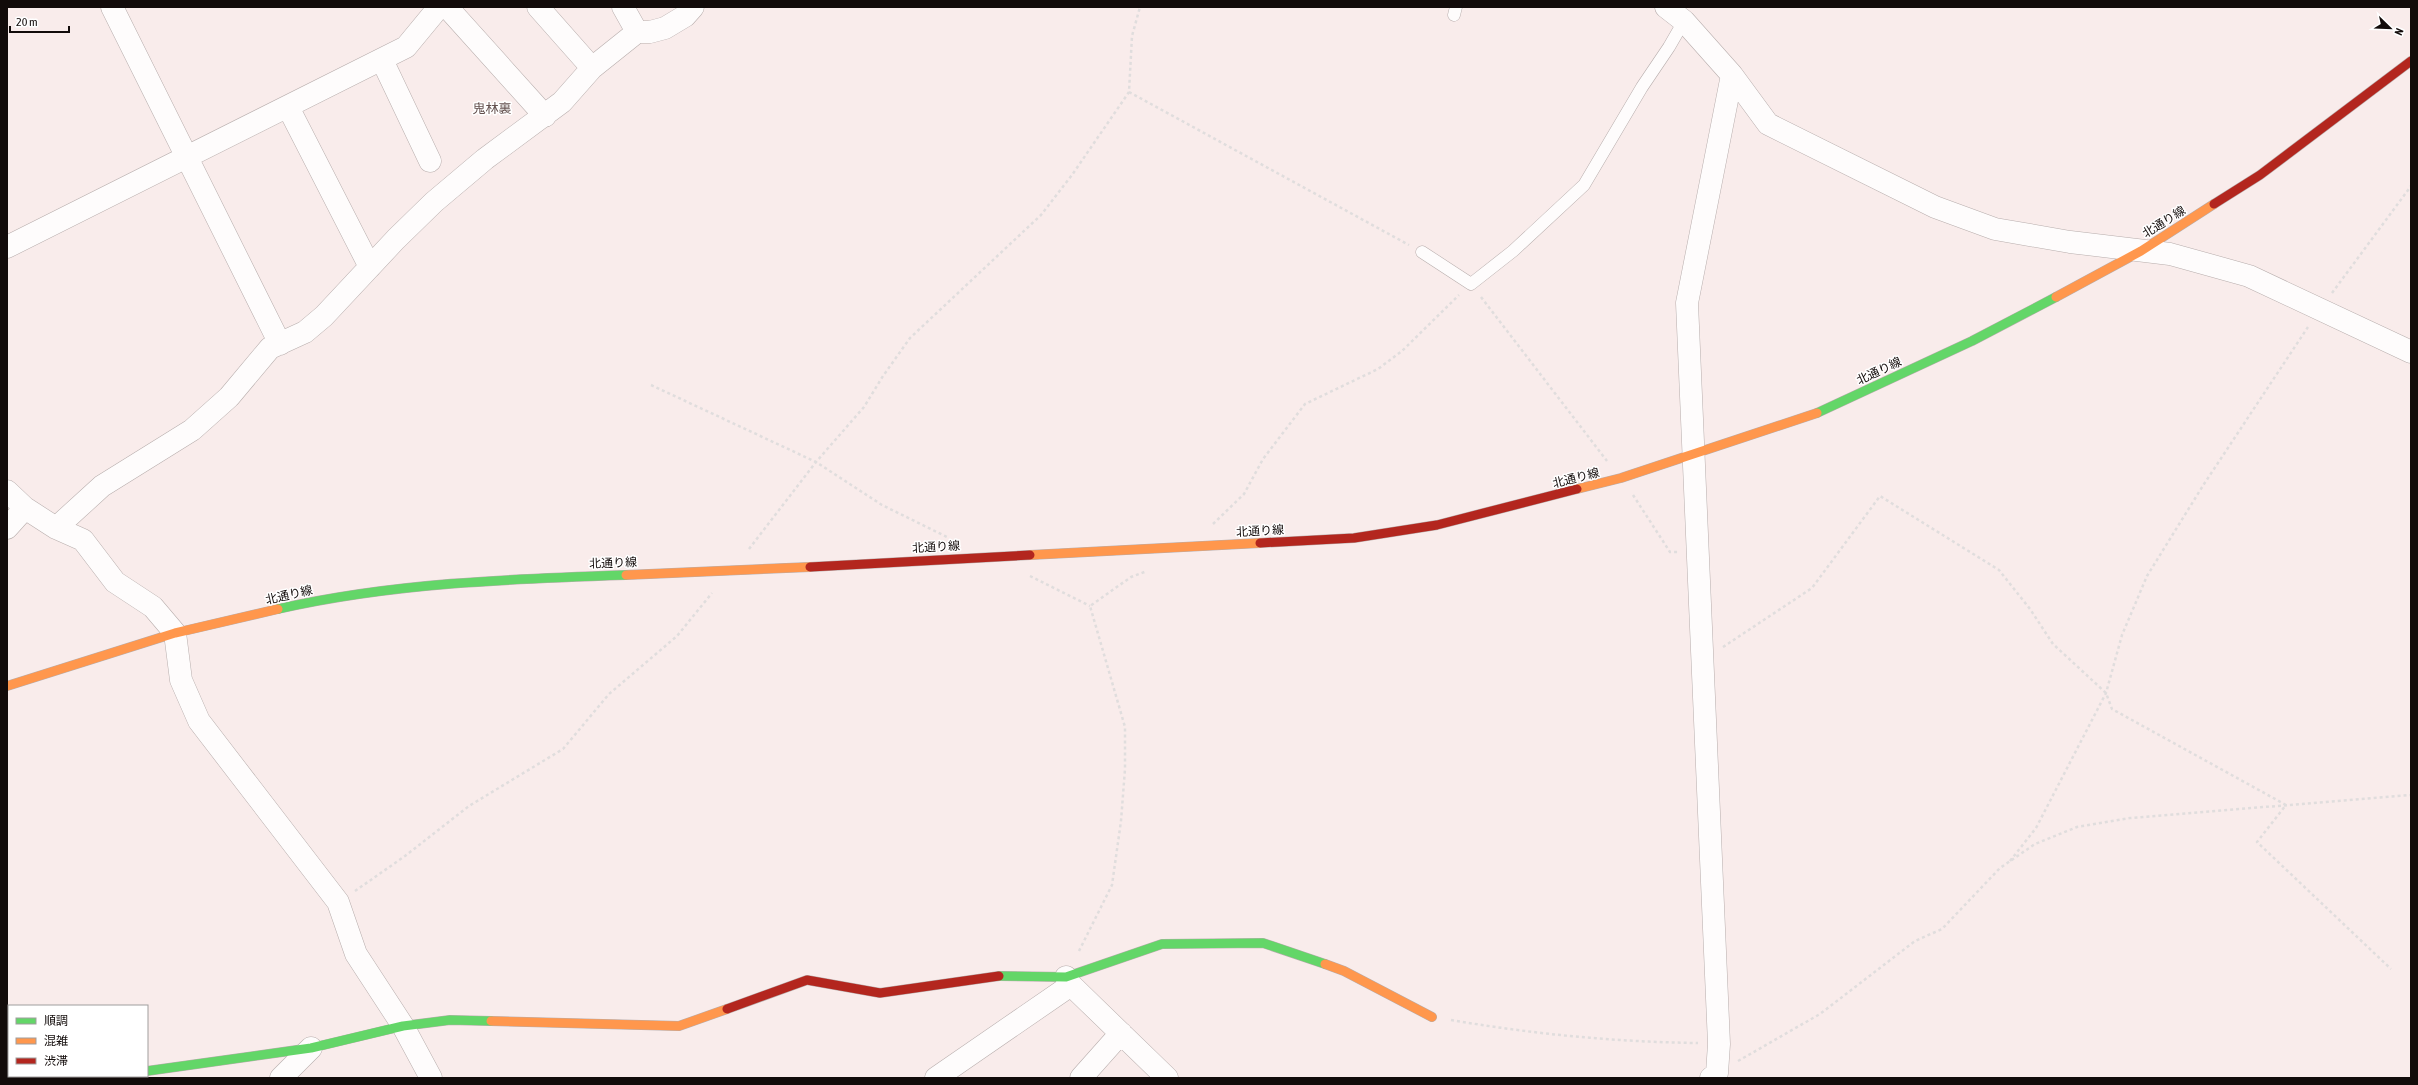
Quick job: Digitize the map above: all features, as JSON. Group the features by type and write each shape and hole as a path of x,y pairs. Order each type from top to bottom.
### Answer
{"street":[{"path":"112,7 280,344"},
{"path":"7,247 406,48 439,7"},
{"path":"447,7 545,116"},
{"path":"538,7 592,68"},
{"path":"624,7 638,32"},
{"path":"56,528 102,486 192,430 228,397 270,348 305,332 324,316 434,202 485,159 562,102 592,68 638,32 650,32 665,28 685,16 694,7"},
{"path":"1666,7 1687,14 1768,124 1935,207 1995,229 2070,242 2170,254 2249,276 2411,352"},
{"path":"382,60 430,161"},
{"name":"北通り線","path":"7,686 175,633 318,600 480,580 731,571 1354,538 1437,525 1621,478 1693,456 1824,410 1972,341 2141,251 2260,176 2411,61"},
{"path":"1714,1075 1719,1044 1687,303 1732,75"},
{"path":"288,107 370,267"},
{"path":"7,491 25,508 56,528 83,540 115,582 153,607 175,633 181,680 199,721 338,902 356,954 403,1026 430,1078"},
{"path":"7,528 25,508"},
{"path":"936,1078 1069,981 1162,944 1263,943 1344,971 1432,1016"},
{"path":"148,1071 311,1048 403,1026 450,1020 679,1026 807,980 880,993 994,976 1069,981 1167,1078"},
{"path":"1081,1078 1121,1033"},
{"path":"281,1078 311,1048"}],"lane":[{"path":"1422,252 1471,284 1513,252 1584,185 1642,87 1669,47 1687,14"}],"path":[{"path":"338,902 405,856 469,806 563,749 609,694 677,636 774,519 816,462 864,406 910,338 1041,215 1072,175 1129,92 1132,36 1140,7"},
{"path":"1129,92 1422,252"},
{"path":"2010,861 2036,828 2106,693 2122,635 2147,576 2204,484 2320,310 2411,186"},
{"path":"1190,546 1244,494 1263,459 1305,404 1378,369 1402,351 1471,284 1621,478 1670,552 1697,552"},
{"path":"651,385 816,462 882,505 952,539"},
{"path":"1702,661 1812,588 1880,496 1999,570 2030,609 2053,644 2106,693 2112,709 2286,805"},
{"path":"1090,606 1131,578 1151,569"},
{"path":"1029,576 1090,606 1125,727 1125,769 1121,821 1112,885 1069,981"},
{"path":"1714,1075 1820,1014 1915,941 1942,930 2000,868 2010,861 2035,844 2077,827 2130,818 2411,795"},
{"path":"2286,805 2257,842 2391,969"},
{"path":"1432,1016 1513,1031 1623,1042 1719,1044"}],"traffic: fast":[{"path":"1817,413 1972,341 2056,297"},
{"path":"278,609 321,600 407,588 538,578 626,575"},
{"path":"999,976 1066,977 1162,944 1263,943 1325,964"},
{"path":"148,1071 311,1048 403,1026 450,1020 491,1021"}],"traffic: slow":[{"path":"2056,297 2141,251 2214,204"},
{"path":"1577,489 1621,478 1817,413"},
{"path":"1030,555 1260,543"},
{"path":"626,575 810,567"},
{"path":"7,686 175,633 278,609"},
{"path":"1325,964 1344,971 1432,1017"},
{"path":"491,1021 679,1026 727,1009"}],"traffic: jam":[{"path":"2214,204 2260,175 2411,61"},
{"path":"1260,543 1354,538 1437,525 1577,489"},
{"path":"810,567 1030,555"},
{"path":"727,1009 807,980 880,993 999,976"}],"district":[{"name":"鬼林裏","path":"492,108"}]}
